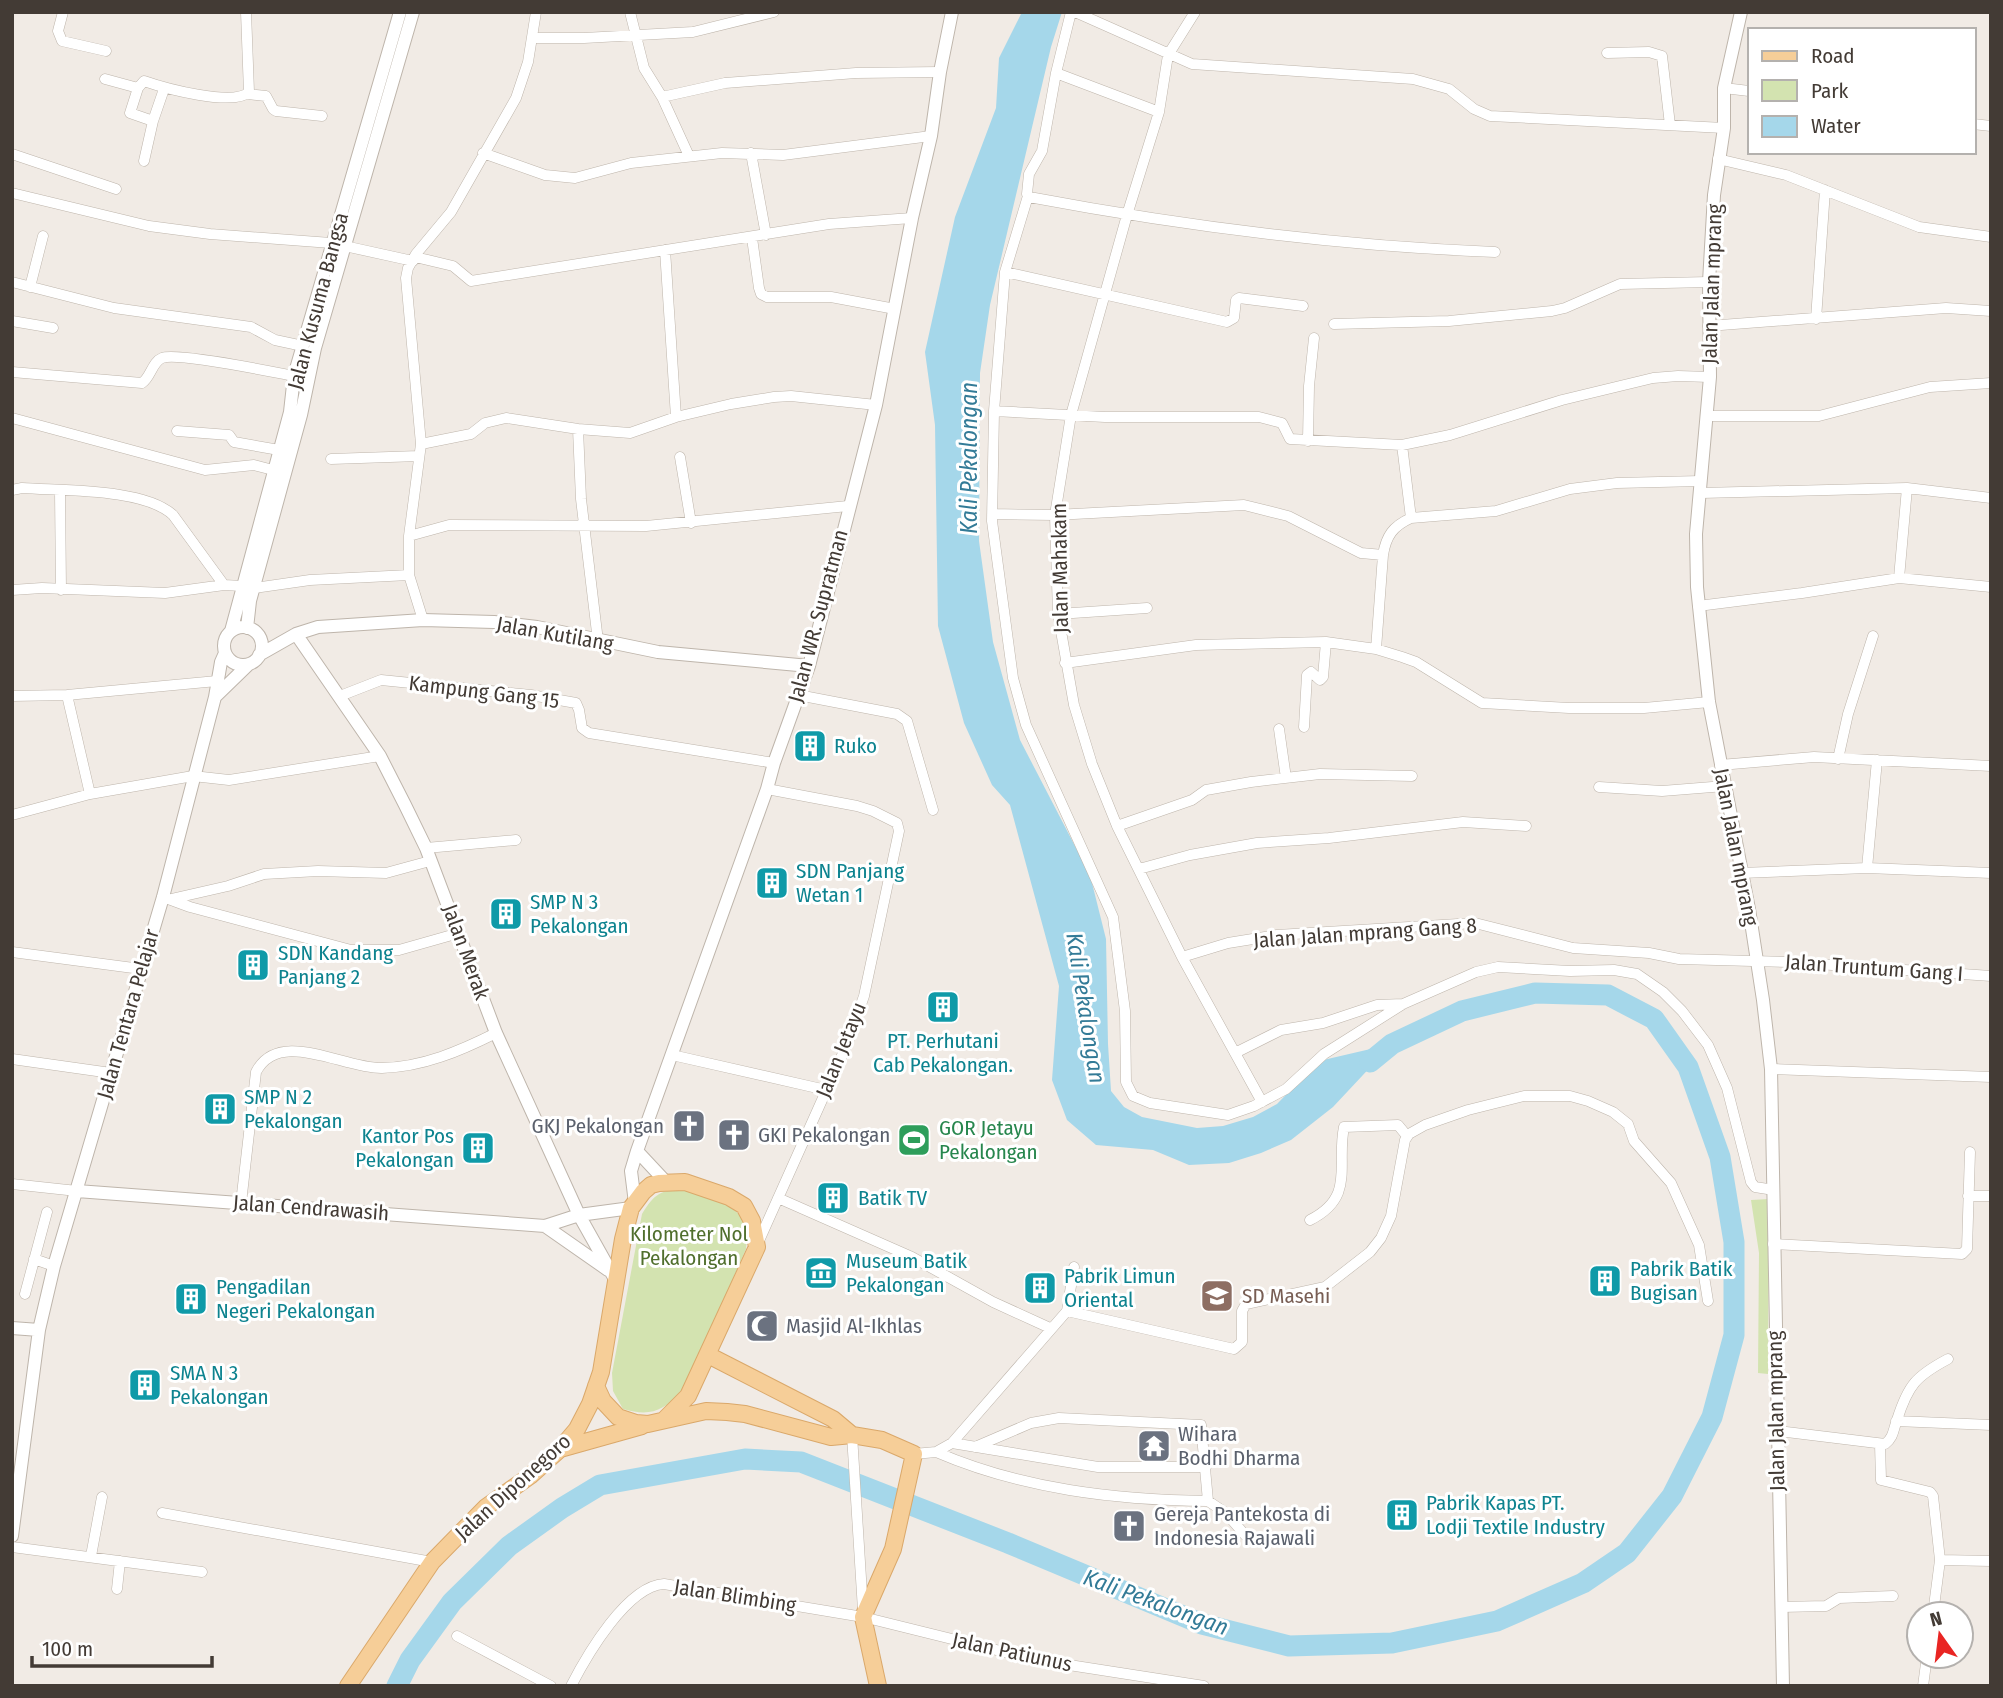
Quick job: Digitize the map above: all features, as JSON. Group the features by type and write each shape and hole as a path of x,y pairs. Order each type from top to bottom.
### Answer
{"main road":[{"path":"633,1205 651,1185 685,1181 703,1186 744,1206 752,1221 757,1247"},
{"name":"Jalan Diponegoro","path":"348,1686 432,1562 486,1507 530,1476 560,1449 577,1429 596,1385 614,1277 633,1205"},
{"name":"Jalan Jetayu","path":"560,1449 656,1422 688,1396 757,1247"},
{"path":"708,1355 833,1419 852,1435"},
{"path":"596,1385 603,1401 618,1417 656,1422 706,1410 745,1414 831,1437 852,1435 882,1440 912,1461 893,1549 863,1617 878,1686"}],"street":[{"path":"63,12 58,31 62,41 106,51"},
{"path":"246,12 248,94"},
{"name":"Jalan Kusuma Bangsa","path":"400,12 400,36"},
{"name":"Jalan Kusuma Bangsa","path":"263,529 273,470 295,414 294,376 359,180 400,36 413,12"},
{"path":"423,620 410,575 409,536 421,444 406,278 414,259 451,212 482,153 509,112 524,79 536,12"},
{"path":"630,12 644,68 662,97 689,156"},
{"path":"532,38 693,32 774,12"},
{"name":"Jalan WR. Supratman","path":"633,1205 631,1171 637,1151 809,666 876,405 912,218 931,136 952,12"},
{"path":"1724,128 1490,116 1474,110 1449,89 1422,80 1192,64 1073,12 1056,73 1042,151 1030,171 1028,196 1005,272 994,411 992,514 1013,678 1026,725 1113,917 1125,1011 1125,1072 1133,1096 1150,1103 1228,1115 1286,1089 1324,1054 1403,1004 1476,972 1498,967 1570,971 1614,970 1637,974 1663,992 1682,1011 1708,1045 1727,1088 1751,1182 1755,1187 1773,1190"},
{"name":"Jalan Mahakam","path":"1195,12 1168,55 1159,112 1071,415 1055,514 1058,614 1074,705 1117,826 1182,957 1262,1102"},
{"name":"Jalan Jalan mprang","path":"1741,12 1724,88 1724,128 1718,159 1709,282 1710,377 1696,534 1698,606 1709,702 1757,960 1771,1069 1783,1686"},
{"path":"1607,53 1649,52 1662,56 1670,125"},
{"path":"662,97 725,83 856,73 940,72"},
{"path":"1056,73 1159,112"},
{"path":"105,79 138,88"},
{"path":"153,121 130,113 138,88 144,81 164,89 231,97 248,94 266,96 276,111 322,116"},
{"path":"1724,88 1748,91"},
{"path":"144,161 164,89"},
{"path":"482,153 545,175 575,178 618,164 722,153 783,155 817,152 931,136"},
{"path":"751,153 766,235"},
{"path":"12,154 116,189"},
{"path":"1718,159 1786,175 1919,227 1991,237"},
{"path":"1816,319 1825,190"},
{"path":"12,193 149,226 210,234 338,244 453,266 471,281 829,224 912,218"},
{"path":"1028,196 1127,215 1406,248 1495,252"},
{"path":"30,287 43,236"},
{"path":"752,238 759,288 761,294 767,297 831,297 895,309"},
{"name":"Jalan Kusuma Bangsa","path":"231,631 248,592 263,529 315,348 338,244"},
{"path":"665,250 676,417"},
{"path":"1005,272 1227,322 1234,318 1236,300 1239,298 1303,306"},
{"path":"12,282 114,308 251,327 275,340 303,346"},
{"path":"1335,324 1449,321 1552,311 1620,284 1709,282"},
{"path":"1708,326 1946,308 1991,312"},
{"path":"12,321 53,328"},
{"path":"1308,441 1309,386 1314,338"},
{"path":"12,372 142,383 159,359 166,356 294,376"},
{"path":"994,411 1105,417 1259,417 1282,423 1290,439 1402,445 1450,435 1562,400 1653,378 1710,377"},
{"path":"1707,416 1819,416 1930,387 1991,383"},
{"path":"421,444 471,434 485,423 506,418 578,429 629,433 676,417 774,397 791,396 876,405"},
{"path":"12,418 205,470 254,465 273,470"},
{"path":"578,429 584,526 598,641"},
{"path":"177,431 229,435 234,442 279,450"},
{"path":"1402,445 1411,518"},
{"path":"331,459 419,456"},
{"path":"680,457 691,523"},
{"path":"1376,649 1383,555 1388,534 1411,518 1496,511 1570,489 1616,483 1701,487 1907,488 1991,498"},
{"path":"1899,578 1907,488"},
{"path":"12,490 120,495 164,507 173,515 224,585"},
{"path":"60,491 61,590"},
{"path":"992,514 1055,514 1244,505 1287,516 1361,553 1383,555"},
{"path":"409,536 449,526 646,526 848,506"},
{"path":"12,590 166,593 224,585 248,592 310,580 410,575"},
{"path":"1698,606 1899,578 1991,587"},
{"path":"247,628 248,592"},
{"path":"1058,614 1146,608"},
{"name":"Jalan Kutilang","path":"260,640 293,636 318,627 423,620 494,622 537,627 658,652 809,666"},
{"path":"215,697 254,659 260,640 257,634 247,628 231,631 225,641 225,653 232,662 243,665 254,659 293,636"},
{"name":"Jalan Merak","path":"293,636 340,695 380,755 428,854 496,1033 579,1215 614,1277"},
{"path":"1838,759 1848,714 1873,636"},
{"path":"1304,727 1307,675 1311,673 1320,680 1323,677 1326,642"},
{"path":"1065,663 1196,645 1326,642 1376,649 1416,662 1482,703 1644,708 1709,702"},
{"name":"Jalan Tentara Pelajar","path":"12,1536 39,1330 54,1266 141,969 166,898 193,776 225,653"},
{"name":"Kampung Gang 15","path":"340,695 381,680 531,695 576,703 582,729 589,733 774,763"},
{"path":"12,696 67,695 217,681"},
{"path":"67,695 90,794"},
{"path":"798,695 897,714 907,721 933,810"},
{"path":"1279,729 1286,778"},
{"path":"12,816 90,794 193,776 229,780 380,755"},
{"path":"1720,765 1814,757 1991,766"},
{"path":"1867,868 1877,760"},
{"path":"1117,826 1192,800 1206,790 1320,775 1412,776"},
{"path":"1599,787 1662,791 1725,786"},
{"name":"Jalan Jetayu","path":"757,1247 841,1059 864,996 899,831 897,823 873,811 767,789"},
{"path":"1139,869 1190,855 1257,843 1329,838 1457,822 1526,826"},
{"path":"166,898 228,886 264,874 318,871 386,873 428,854 516,840"},
{"path":"1741,873 1867,868 1991,873"},
{"path":"166,898 351,950 399,950 458,933"},
{"name":"Jalan Jalan mprang Gang 8","path":"1182,957 1228,943 1277,935 1475,923 1573,948 1649,953 1679,959 1757,960"},
{"path":"12,952 141,969"},
{"name":"Jalan Truntum Gang I","path":"1757,960 1991,976"},
{"path":"1235,1053 1281,1030 1323,1023 1377,1005 1403,1004"},
{"path":"241,1203 256,1072 261,1062 278,1052 306,1052 380,1068 430,1061 496,1033"},
{"path":"672,1055 826,1090"},
{"path":"12,1059 111,1073"},
{"path":"1771,1069 1991,1077"},
{"path":"1067,1311 1237,1348 1242,1342 1242,1311 1246,1304 1325,1286 1370,1252 1381,1238 1391,1216 1407,1136 1425,1125 1524,1096 1570,1096 1613,1112 1629,1124 1634,1141 1671,1183 1699,1245 1709,1301"},
{"path":"1310,1220 1328,1208 1342,1181 1344,1127 1398,1125 1407,1136"},
{"path":"637,1151 666,1182"},
{"path":"1773,1244 1962,1254 1966,1249 1970,1152"},
{"path":"12,1184 77,1191"},
{"name":"Jalan Cendrawasih","path":"77,1191 545,1226 579,1215 633,1205"},
{"path":"1968,1196 1991,1196"},
{"path":"778,1198 912,1257 993,1302 1050,1328"},
{"path":"24,1294 47,1212"},
{"path":"545,1226 614,1277"},
{"path":"34,1259 54,1266"},
{"path":"912,1461 951,1443 1067,1311 1074,1267"},
{"path":"12,1328 39,1330"},
{"path":"1777,1431 1885,1444 1893,1436 1906,1396 1919,1376 1948,1359"},
{"path":"975,1447 1031,1423 1059,1418 1201,1425 1208,1501"},
{"path":"1896,1421 1991,1425"},
{"path":"852,1435 863,1617"},
{"path":"951,1443 1098,1467 1206,1467"},
{"path":"1880,1444 1881,1480 1930,1492 1933,1496 1940,1560 1935,1600"},
{"path":"936,1452 989,1473 1102,1496 1208,1501 1226,1513 1245,1535 1259,1542"},
{"path":"92,1556 102,1497"},
{"path":"162,1513 432,1562"},
{"path":"12,1547 202,1572"},
{"path":"1940,1560 1991,1561"},
{"path":"117,1589 120,1561"},
{"name":"Jalan Blimbing","path":"571,1686 614,1619 641,1592 657,1585 863,1617"},
{"path":"1781,1607 1826,1606 1839,1598 1893,1596"},
{"name":"Jalan Patiunus","path":"863,1617 1037,1660 1204,1686"},
{"path":"457,1636 551,1686"}],"green space":[{"name":"Kilometer Nol Pekalongan","path":"684,1188 713,1198 740,1215 748,1232 746,1249 683,1392 655,1411 623,1409 613,1391 612,1373 642,1214 659,1194"},
{"path":"1769,1199 1768,1374 1758,1373 1759,1253 1751,1200"}],"water":[{"path":"1022,12 1062,12 1051,47 990,305 980,373 979,541 993,642 1020,740 1090,875 1106,939 1111,1091 1124,1107 1142,1117 1197,1128 1223,1126 1253,1117 1277,1104 1319,1061 1392,1044 1333,1107 1291,1140 1229,1163 1189,1165 1153,1150 1096,1145 1067,1120 1052,1080 1059,986 1010,805 992,785 964,723 938,626 935,425 925,352 955,217 996,108 999,58"}],"waterway":[{"name":"Kali Pekalongan","path":"397,1686 410,1660 452,1602 509,1546 562,1508 600,1485 745,1459 801,1462 1008,1543 1202,1624 1289,1646 1392,1643 1497,1621 1583,1583 1627,1553 1672,1496 1712,1417 1734,1335 1734,1242 1720,1157 1688,1067 1654,1019 1608,995 1535,993 1462,1011 1392,1044 1370,1062"}],"place":[{"name":"Ruko","path":"810,746"},
{"name":"SDN Panjang Wetan 1","path":"772,883"},
{"name":"SMP N 3 Pekalongan","path":"506,914"},
{"name":"SDN Kandang Panjang 2","path":"253,965"},
{"name":"PT. Perhutani Cab Pekalongan.","path":"943,1007"},
{"name":"SMP N 2 Pekalongan","path":"220,1109"},
{"name":"GKJ Pekalongan","path":"689,1126"},
{"name":"GKI Pekalongan","path":"734,1135"},
{"name":"GOR Jetayu Pekalongan","path":"914,1140"},
{"name":"Kantor Pos Pekalongan","path":"478,1148"},
{"name":"Batik TV","path":"833,1198"},
{"name":"Museum Batik Pekalongan","path":"821,1273"},
{"name":"Pabrik Batik Bugisan","path":"1605,1281"},
{"name":"Pabrik Limun Oriental","path":"1040,1288"},
{"name":"SD Masehi","path":"1217,1296"},
{"name":"Pengadilan Negeri Pekalongan","path":"191,1299"},
{"name":"Masjid Al-Ikhlas","path":"762,1326"},
{"name":"SMA N 3 Pekalongan","path":"145,1385"},
{"name":"Wihara Bodhi Dharma","path":"1154,1446"},
{"name":"Pabrik Kapas PT. Lodji Textile Industry","path":"1402,1515"},
{"name":"Gereja Pantekosta di Indonesia Rajawali","path":"1129,1526"}]}
